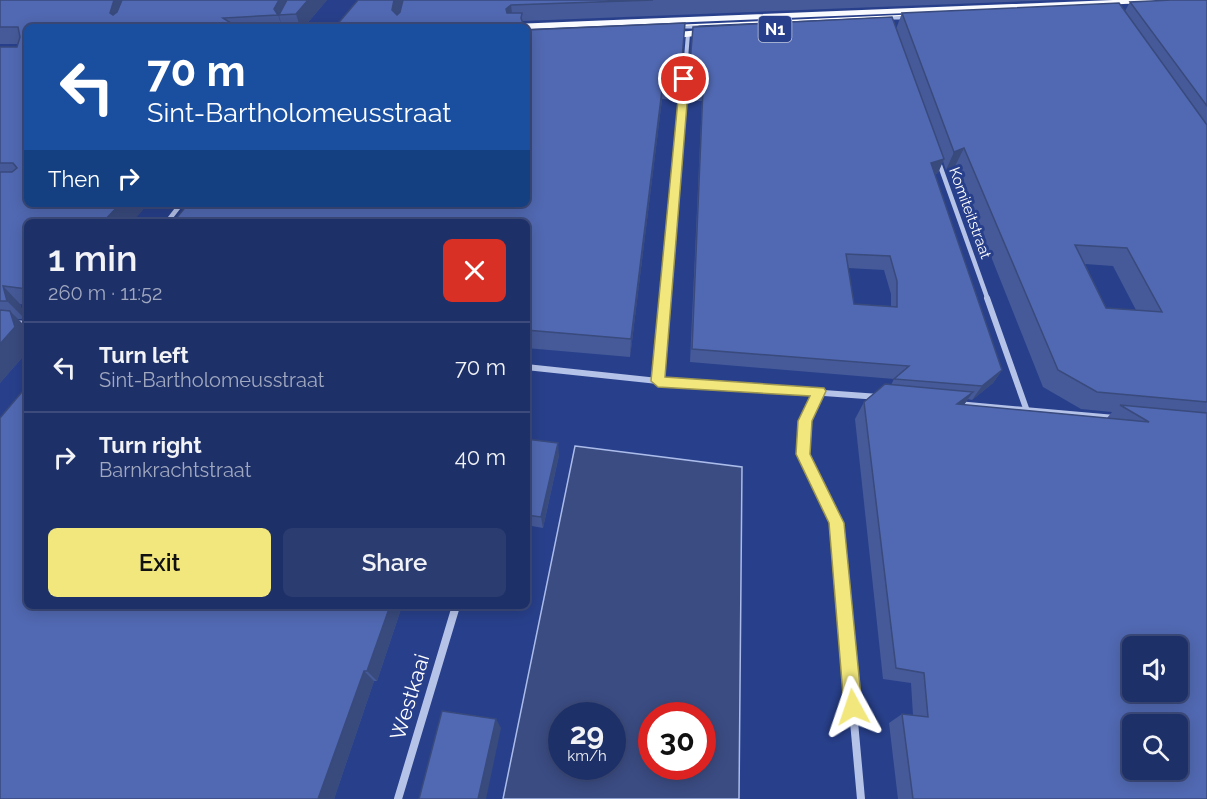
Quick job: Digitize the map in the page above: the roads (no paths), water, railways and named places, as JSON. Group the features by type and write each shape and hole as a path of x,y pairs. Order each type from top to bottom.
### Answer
{"main road":[{"name":"N1","path":"530,26 1171,0"},
{"path":"876,22 910,20"},
{"path":"651,37 719,31"}],"street":[{"path":"658,381 688,34"},
{"name":"Komiteitstraat","path":"934,148 1027,411"},
{"path":"169,219 179,207"},
{"path":"0,322 24,324"},
{"path":"530,367 658,381 819,391 888,398"},
{"path":"819,391 805,421 803,454 836,523 861,799"},
{"path":"946,403 1128,419"},
{"name":"Westkaai","path":"398,799 455,609"}],"lane":[{"path":"671,28 707,26"}],"water":[{"path":"575,446 742,467 739,799 503,799"}],"tram line":[{"path":"667,26 916,15"}]}
